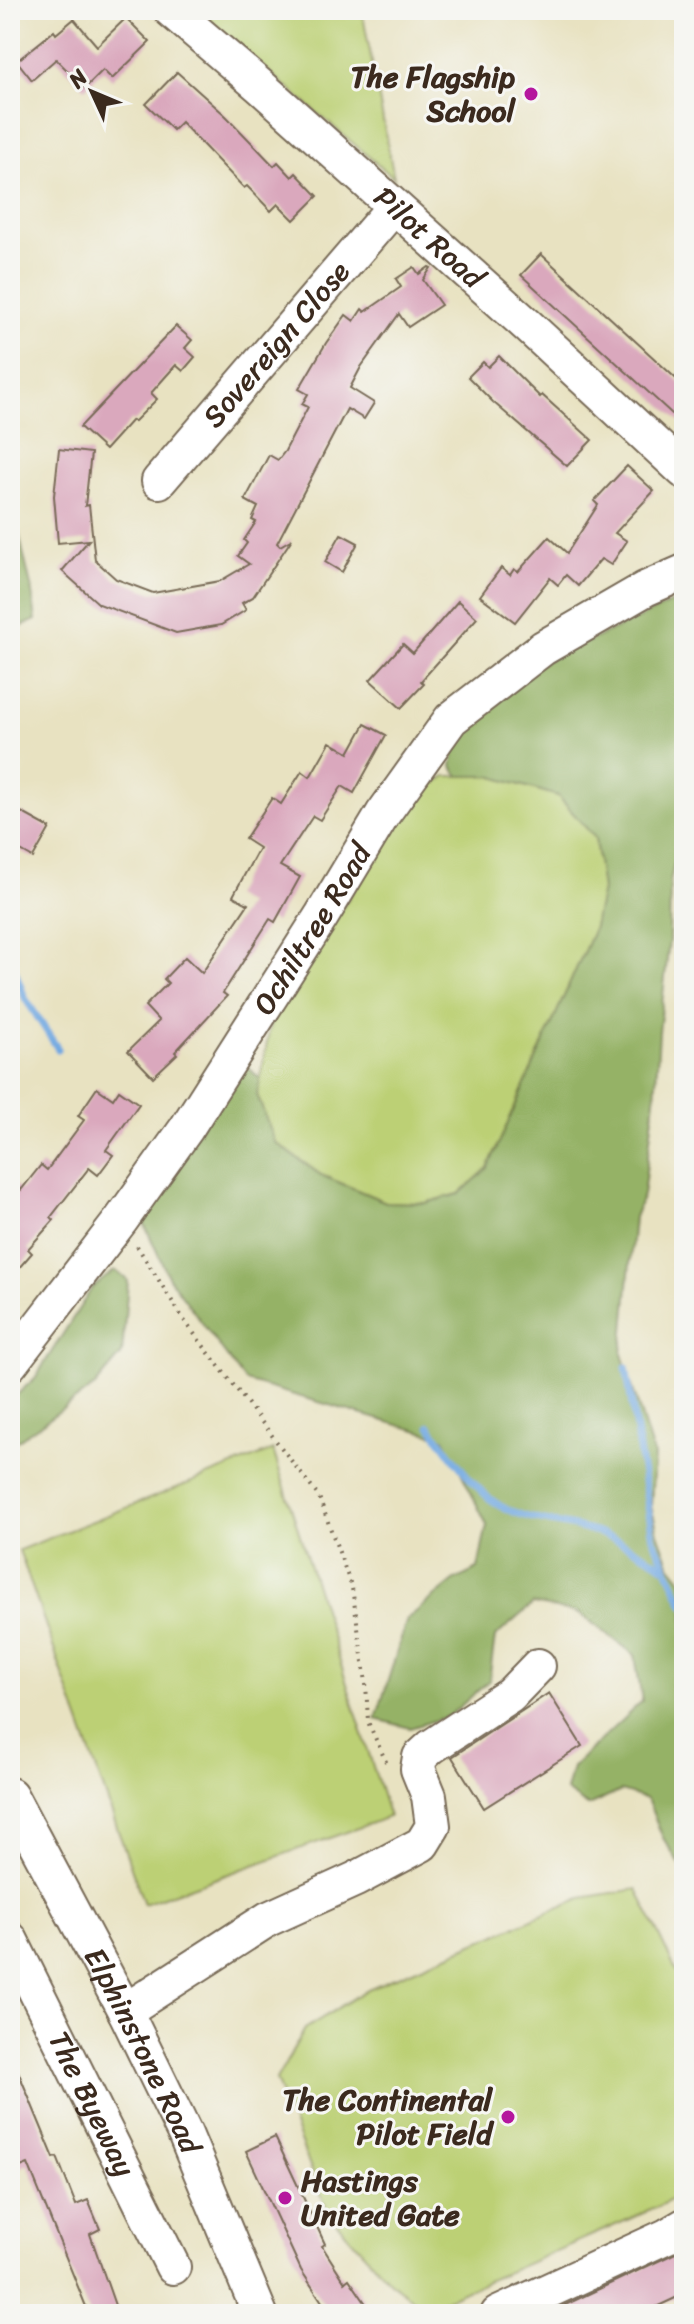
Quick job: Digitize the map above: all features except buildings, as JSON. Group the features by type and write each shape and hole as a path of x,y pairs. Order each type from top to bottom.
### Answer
{"street":[{"name":"Pilot Road","path":"171,10 527,325 684,471"},
{"name":"Sovereign Close","path":"159,481 393,208"},
{"name":"Ochiltree Road","path":"10,1364 121,1220 186,1129 383,814 451,719 543,648 645,589 684,572"},
{"path":"125,2011 268,1919 356,1879 422,1844 433,1826 429,1796 418,1769 420,1757 510,1695 538,1666"},
{"name":"Elphinstone Road","path":"10,1795 125,2011 185,2134 260,2314"},
{"name":"The Byeway","path":"10,1939 173,2267"},
{"path":"498,2314 684,2226"}],"path":[{"path":"121,1220 186,1323 319,1497 352,1588 366,1682 368,1722 393,1778"}],"green space":[{"path":"196,10 362,10 394,178"},
{"path":"10,496 36,620 10,632"},
{"path":"684,597 684,817 670,882 669,941 655,1100 643,1195 634,1217 622,1354 654,1456 651,1506 658,1533 669,1563 684,1582 684,1871 663,1838 647,1799 621,1791 588,1806 566,1791 572,1767 642,1701 635,1655 579,1613 533,1604 495,1637 489,1681 449,1716 410,1728 376,1719 407,1619 455,1580 478,1569 487,1525 444,1438 245,1381 169,1278 142,1219 235,1073 249,1068 260,1079 257,1095 275,1142 321,1175 386,1202 425,1203 459,1194 488,1168 593,931 602,890 595,838 558,796 490,776 459,776 452,766 456,742 539,664"},
{"path":"446,776 490,776 558,796 595,837 602,890 593,931 488,1168 459,1194 425,1203 386,1202 321,1175 275,1142 257,1095 271,1021 411,799"},
{"path":"115,1270 128,1281 122,1354 95,1386 10,1446 10,1401 35,1378 92,1288"},
{"path":"273,1450 389,1817 144,1904 19,1550"},
{"name":"The Continental Pilot Field","path":"637,1889 684,1988 684,2192 657,2207 432,2305 417,2302 390,2282 329,2214 276,2080 305,2029 368,1989 581,1898"}],"waterway":[{"path":"10,957 25,998 58,1049"},
{"path":"626,1367 653,1538 684,1605"},
{"path":"430,1426 473,1482 500,1506 526,1516 605,1535 667,1568"}],"place":[{"name":"The Flagship School","path":"531,94"},
{"name":"The Continental Pilot Field","path":"508,2117"},
{"name":"Hastings United Gate","path":"285,2198"}]}
